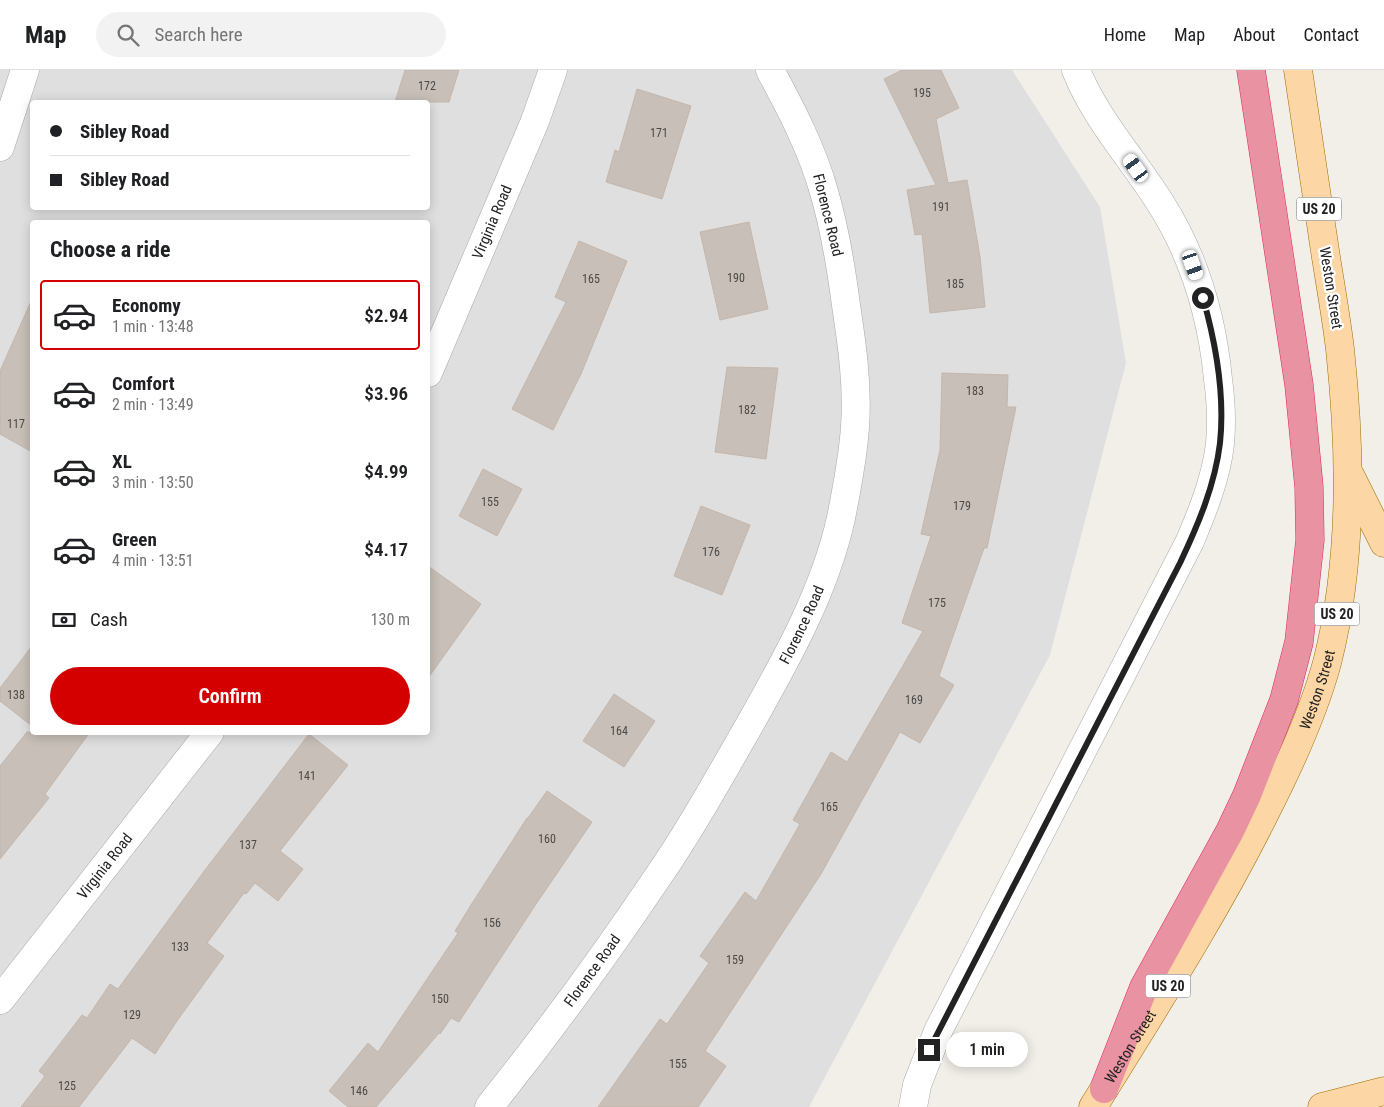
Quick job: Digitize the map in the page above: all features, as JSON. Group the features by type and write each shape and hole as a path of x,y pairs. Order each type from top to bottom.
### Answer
{"highway":[{"path":"1098,1098 1144,987 1230,832 1247,795 1284,700 1299,642 1310,540 1309,487 1299,385 1251,70"}],"main road":[{"name":"Weston Street","path":"1098,1098 1156,1006 1241,862 1276,791 1312,709 1326,665 1336,621 1347,529 1346,425 1340,348 1298,70"},
{"path":"1347,469 1384,543"},
{"path":"1322,1107 1384,1091"}],"street":[{"path":"0,147 25,70"},
{"name":"Virginia Road","path":"430,368 531,129 553,70"},
{"name":"Florence Road","path":"489,1107 591,972 659,877 717,782 799,633 824,573 840,521 856,426 850,328 840,263 824,190 789,104 770,70"},
{"path":"913,1107 917,1085 938,1031 1190,541 1206,501 1220,444 1220,400 1212,332 1193,265 1161,204 1104,123 1081,83 1076,70"},
{"name":"Virginia Road","path":"0,1000 208,735"}],"shaded area":[{"path":"0,70 1012,70 1100,207 1126,363 1050,655 809,1107 0,1107"}],"building":[{"path":"405,70 459,70 449,102 396,100"},
{"path":"902,70 941,70 959,108 936,119 948,183 967,180 980,257 985,307 930,313 922,234 915,235 907,190 936,185 884,79"},
{"path":"637,89 691,106 662,199 606,182 615,150 619,152"},
{"path":"749,222 768,309 720,320 700,232"},
{"path":"579,241 627,261 581,374 553,430 512,409 566,302 555,297"},
{"path":"30,304 30,451 0,434 0,371"},
{"path":"727,367 778,368 766,459 715,452"},
{"path":"942,373 1008,375 1007,407 1016,407 987,548 984,548 939,676 954,685 920,743 900,732 821,874 705,1051 726,1066 698,1107 598,1107 660,1019 667,1024 709,963 700,956 745,892 756,901 800,824 793,820 831,752 847,762 923,631 902,623 931,536 921,534 940,450"},
{"path":"483,469 522,489 497,536 459,516"},
{"path":"701,506 750,525 722,595 674,576"},
{"path":"430,567 481,604 430,675"},
{"path":"30,649 30,724 0,701 0,688"},
{"path":"614,694 655,721 624,767 583,741"},
{"path":"27,732 30,732 30,735 88,735 45,794 49,798 0,859 0,766"},
{"path":"308,735 348,765 280,851 303,869 278,901 255,883 246,894 244,893 207,943 224,956 155,1054 132,1038 79,1107 21,1107 45,1076 39,1071 82,1015 87,1018 110,984 118,989 205,870"},
{"path":"547,791 592,822 459,1022 451,1018 440,1034 376,1107 348,1107 329,1091 368,1043 378,1052 458,933 455,931 471,905 527,818"}],"route":[{"path":"929,1050 1180,563 1206,501 1220,444 1221,423 1214,344 1203,298"}]}
